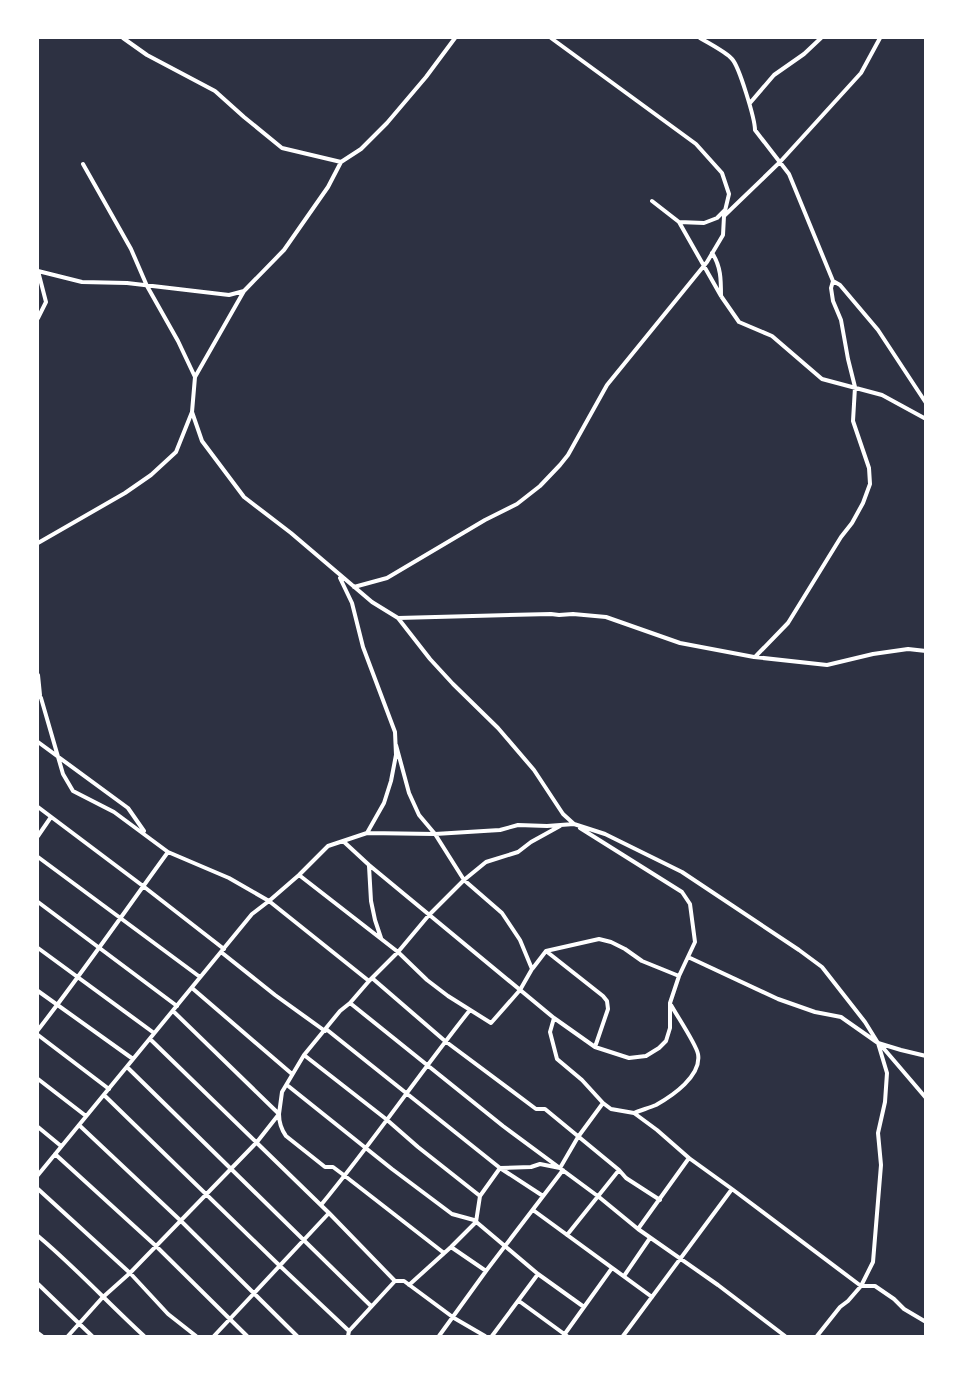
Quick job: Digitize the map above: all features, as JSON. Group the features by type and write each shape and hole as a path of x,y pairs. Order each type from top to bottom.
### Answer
{"street":[{"path":"123,38 147,55 215,91 282,148 341,162"},
{"path":"38,543 125,494 151,475 176,452 192,412 195,377 244,291 284,250 328,188 341,162 362,149 387,123 455,38"},
{"path":"354,588 387,578 485,520 517,504 540,486 568,455 607,385 704,266 723,236 724,216 729,194 723,173 696,144 551,38"},
{"path":"700,38 733,59 750,103 755,130 789,174 832,281 833,301 841,320 855,387 853,421 869,468 870,484 852,523 788,623 754,657"},
{"path":"750,103 774,75 804,54 821,38"},
{"path":"724,216 780,162 861,74 878,38"},
{"path":"83,164 130,249 195,377"},
{"path":"652,201 679,222 721,296 739,322 772,336 822,379 882,395 926,419"},
{"path":"679,222 704,223 717,218 725,210"},
{"path":"712,253 717,260 721,276 721,296"},
{"path":"38,318 46,302 38,271 82,282 127,283 229,295 244,291"},
{"path":"832,281 840,285 878,330 926,403"},
{"path":"192,412 202,441 244,497 291,533 354,588 398,618 430,659 506,736 534,770 563,814 574,824 682,892 690,904 695,942 679,976 670,1003 670,1028 666,1041 646,1056 629,1058 595,1047 554,1018 342,840"},
{"path":"339,575 352,603 363,648 395,732 396,755 392,781 384,803 367,833"},
{"path":"398,618 551,614 606,617 680,643 754,657 827,665 873,654 908,649 926,651"},
{"path":"38,675 39,696 63,774 73,791 114,812 168,852 229,878 269,902 371,980 445,1041 536,1109 545,1109 626,1178 660,1200"},
{"path":"38,742 128,808 148,837"},
{"path":"396,744 409,793 419,815 435,834 464,880 502,913 520,940 532,969"},
{"path":"38,807 143,886 275,995 325,1030 500,1167 543,1196"},
{"path":"38,836 51,817"},
{"path":"38,1173 252,914 269,902 328,846 367,833 435,834 500,830 518,825 574,824 606,834 682,872 822,967 865,1022 878,1043 926,1098"},
{"path":"444,1253 333,1167 325,1167 286,1136 279,1121 282,1092 304,1055 340,1011 464,880 486,862 518,852 531,842 561,826"},
{"path":"38,1030 168,852"},
{"path":"38,857 201,977"},
{"path":"369,865 371,902 382,939"},
{"path":"299,875 398,952 426,980 491,1023 520,990 546,951 599,939 611,942 642,961 679,976"},
{"path":"38,902 177,1006"},
{"path":"38,948 154,1033"},
{"path":"546,951 607,1001 608,1009 595,1047"},
{"path":"688,957 778,999 815,1012 841,1017 878,1043 926,1056"},
{"path":"192,988 292,1074"},
{"path":"38,991 133,1059"},
{"path":"350,1003 503,1126 650,1238 681,1258 785,1336"},
{"path":"633,1113 654,1106 668,1098 693,1075 697,1065 698,1054 694,1044 670,1003"},
{"path":"321,1205 470,1010"},
{"path":"173,1011 279,1114"},
{"path":"554,1018 550,1032 557,1059 582,1080 603,1104 611,1109 633,1113 689,1158 861,1286 875,1286 904,1309 926,1322"},
{"path":"38,1035 109,1089"},
{"path":"150,1039 321,1205 395,1281 404,1281 453,1318 484,1336"},
{"path":"817,1336 840,1307 848,1302 861,1286 873,1262 881,1165 878,1133 885,1102 887,1073 878,1043"},
{"path":"304,1055 480,1196"},
{"path":"127,1067 371,1306"},
{"path":"38,1079 86,1116"},
{"path":"287,1086 452,1214 476,1222 538,1274 584,1307"},
{"path":"104,1095 349,1335 371,1306 395,1281"},
{"path":"439,1336 543,1196 578,1137 603,1104"},
{"path":"68,1336 102,1298 130,1273 257,1142 279,1114"},
{"path":"79,1125 297,1336"},
{"path":"38,1127 61,1146"},
{"path":"55,1155 156,1246 247,1336"},
{"path":"638,1229 689,1158"},
{"path":"500,1167 531,1167 540,1164 561,1169"},
{"path":"409,1285 476,1222 480,1196 500,1167"},
{"path":"567,1235 619,1170"},
{"path":"38,1189 130,1273 168,1314 196,1336"},
{"path":"623,1336 732,1189"},
{"path":"533,1210 652,1297"},
{"path":"214,1336 329,1213"},
{"path":"38,1236 144,1336"},
{"path":"624,1276 650,1238"},
{"path":"451,1247 486,1271"},
{"path":"519,1301 566,1336 612,1268"},
{"path":"492,1336 538,1274"},
{"path":"38,1284 92,1336"},
{"path":"38,1333 42,1336"}]}
